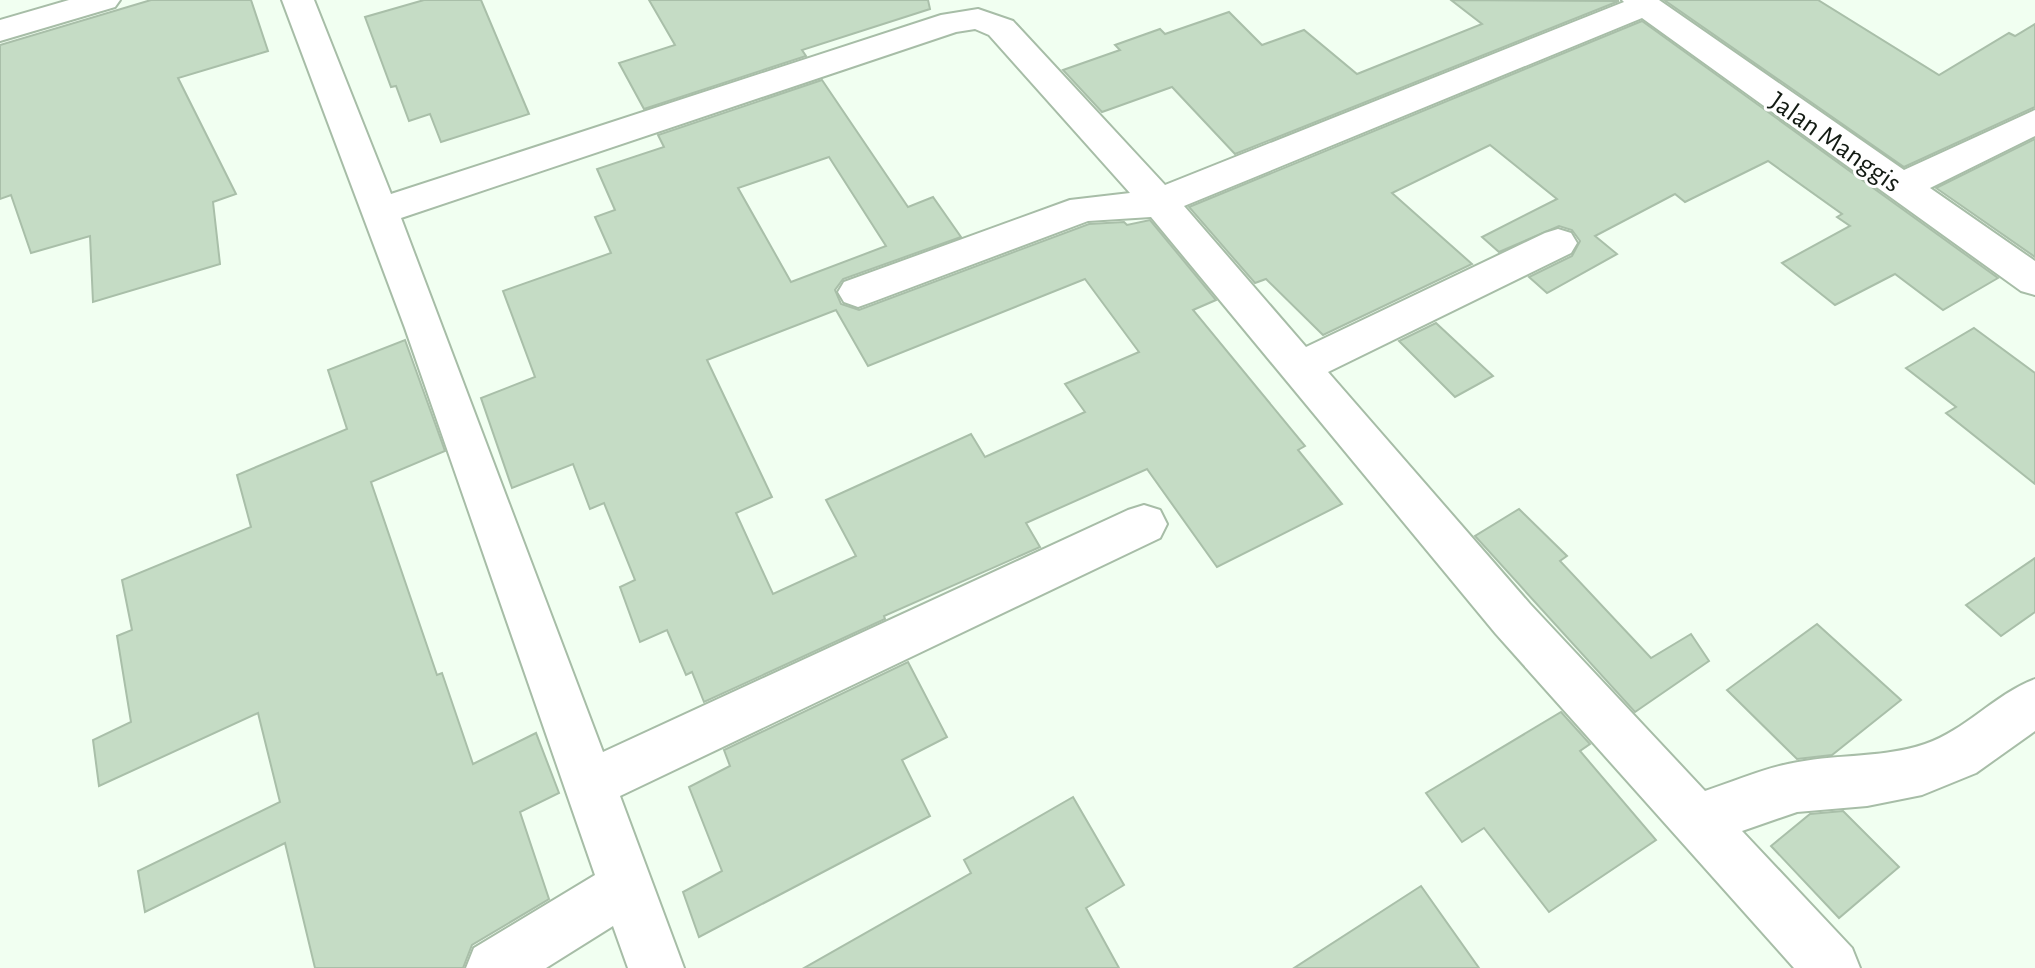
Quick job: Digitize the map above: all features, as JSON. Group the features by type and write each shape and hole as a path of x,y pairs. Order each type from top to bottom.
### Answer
{"street":[{"path":"0,31 104,0"},
{"path":"298,0 380,211 656,968"},
{"path":"858,292 1083,209 1102,205 1137,208 1159,202 1642,3"},
{"name":"Jalan Manggis","path":"1642,3 2035,281"},
{"path":"380,211 952,22 978,19 1001,28 1159,202 1297,369 1513,619 1832,968"},
{"path":"1901,187 2035,122"},
{"path":"1297,369 1558,243"},
{"path":"588,785 1144,524"},
{"path":"1695,820 1797,787 1867,781 1922,770 1958,756 2035,702"},
{"path":"494,968 626,887"}],"building":[{"path":"151,0 251,0 268,51 178,78 236,194 213,202 220,264 93,302 90,236 31,253 11,195 0,199 0,45"},
{"path":"424,0 481,0 529,114 441,142 430,114 409,121 396,86 391,87 365,17"},
{"path":"649,0 928,0 930,9 802,50 806,56 644,109 619,63 675,45"},
{"path":"1451,0 1619,1 1235,154 1172,87 1102,112 1063,70 1120,50 1115,45 1160,29 1165,34 1229,12 1262,45 1304,30 1357,74 1482,24"},
{"path":"1664,0 1818,0 1939,75 2009,33 2015,36 2035,24 2035,107 1904,167"},
{"path":"1642,21 1998,278 1943,310 1895,274 1835,305 1782,263 1850,226 1837,217 1842,214 1768,161 1685,202 1675,194 1595,236 1617,254 1547,293 1529,277 1572,256 1580,241 1572,230 1559,226 1499,252 1482,237 1557,199 1490,145 1392,193 1472,264 1323,335 1266,279 1255,283 1189,207"},
{"path":"822,80 908,207 933,197 961,237 843,279 835,290 841,304 859,310 1089,224 1124,222 1127,225 1150,220 1216,300 1193,310 1305,446 1298,450 1342,504 1217,567 1147,469 1026,523 1040,547 884,616 885,619 704,702 692,672 686,675 667,630 640,642 620,587 635,580 604,503 590,509 573,464 512,488 481,398 535,377 503,291 611,253 595,217 615,210 597,169 664,147 658,135","holes":["829,157 886,246 791,282 738,188","1085,279 1139,352 1065,384 1085,412 985,457 971,434 826,500 856,556 773,594 736,513 772,497 707,360 836,310 868,366"]},
{"path":"2035,139 2035,257 1936,188"},
{"path":"1436,323 1493,376 1455,397 1399,341"},
{"path":"1974,328 2035,373 2035,484 1946,413 1956,407 1906,368"},
{"path":"405,340 445,451 371,482 437,675 442,673 473,764 536,733 559,793 520,812 549,899 472,945 463,968 315,968 285,843 145,912 138,871 280,802 258,713 99,786 93,740 131,722 117,636 132,630 122,580 251,527 237,475 347,429 328,370"},
{"path":"1519,509 1567,556 1560,561 1651,658 1691,634 1709,661 1635,712 1475,536"},
{"path":"2035,558 2035,612 2001,636 1966,605"},
{"path":"1817,624 1901,700 1832,755 1797,759 1727,690"},
{"path":"908,662 947,737 902,760 930,816 699,937 683,892 722,871 689,787 730,766 724,750"},
{"path":"1561,712 1590,744 1580,751 1656,840 1549,912 1484,828 1462,842 1426,793"},
{"path":"1073,797 1124,885 1086,908 1119,968 804,968 971,873 964,860"},
{"path":"1843,811 1899,867 1839,918 1771,846 1810,814"},
{"path":"1421,886 1479,968 1294,968"}]}
